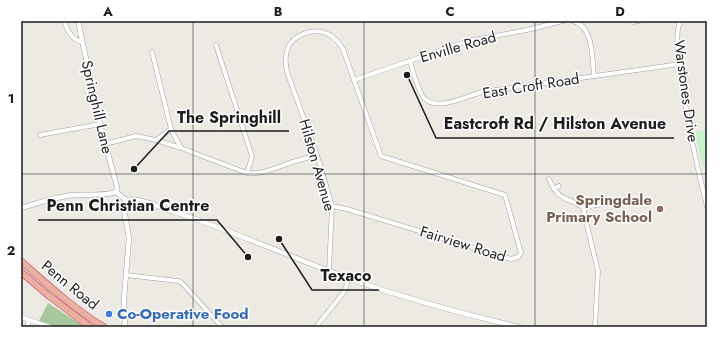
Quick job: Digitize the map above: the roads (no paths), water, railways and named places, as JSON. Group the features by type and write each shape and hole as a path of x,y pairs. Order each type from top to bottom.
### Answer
{"highway":[{"name":"Penn Road","path":"21,261 86,315 104,327"},
{"name":"Penn Road","path":"21,272 83,325 90,327"}],"street":[{"path":"64,21 76,41 82,42"},
{"name":"Springhill Lane","path":"78,21 100,124 117,187 116,192"},
{"name":"Enville Road","path":"354,80 468,41 527,30 563,21"},
{"path":"573,21 581,24 588,34 594,76"},
{"path":"632,22 638,21"},
{"name":"Warstones Drive","path":"680,21 677,38 680,64 689,126 707,208"},
{"name":"Hilston Avenue","path":"329,270 333,215 332,206 317,155 287,72 286,54 292,41 308,32 320,32 330,35 339,43 354,80 379,153"},
{"path":"216,45 252,157 247,173"},
{"path":"152,52 171,128 181,148"},
{"name":"East Croft Road","path":"410,61 424,99 437,104 484,92 680,64"},
{"path":"40,135 100,124"},
{"path":"156,140 171,128"},
{"path":"105,144 136,136 156,140 247,173 257,174 317,155"},
{"name":"Fairview Road","path":"332,206 347,209 511,259 518,257 520,253 505,195 383,157 379,153"},
{"path":"549,179 554,189 561,197 574,201 584,208"},
{"path":"554,189 559,186"},
{"path":"21,208 49,199 71,195 110,194 116,192 126,200 133,199 146,202 194,218 349,278 419,302 507,326 519,327"},
{"path":"124,327 124,298 129,238 123,204 126,200"},
{"path":"584,208 614,203"},
{"path":"584,208 584,214 598,271 594,327"},
{"path":"126,275 178,281 182,283 222,327"},
{"path":"316,327 344,292 349,278"},
{"path":"83,325 86,315"},
{"path":"21,317 50,327"},
{"path":"27,327 29,320"}],"place":[{"name":"Eastcroft Rd / Hilston Avenue","path":"407,75"},
{"name":"The Springhill","path":"134,169"},
{"name":"Springdale Primary School","path":"660,209"},
{"name":"Texaco","path":"279,239"},
{"name":"Penn Christian Centre","path":"248,257"},
{"name":"Co-Operative Food","path":"109,314"}]}
